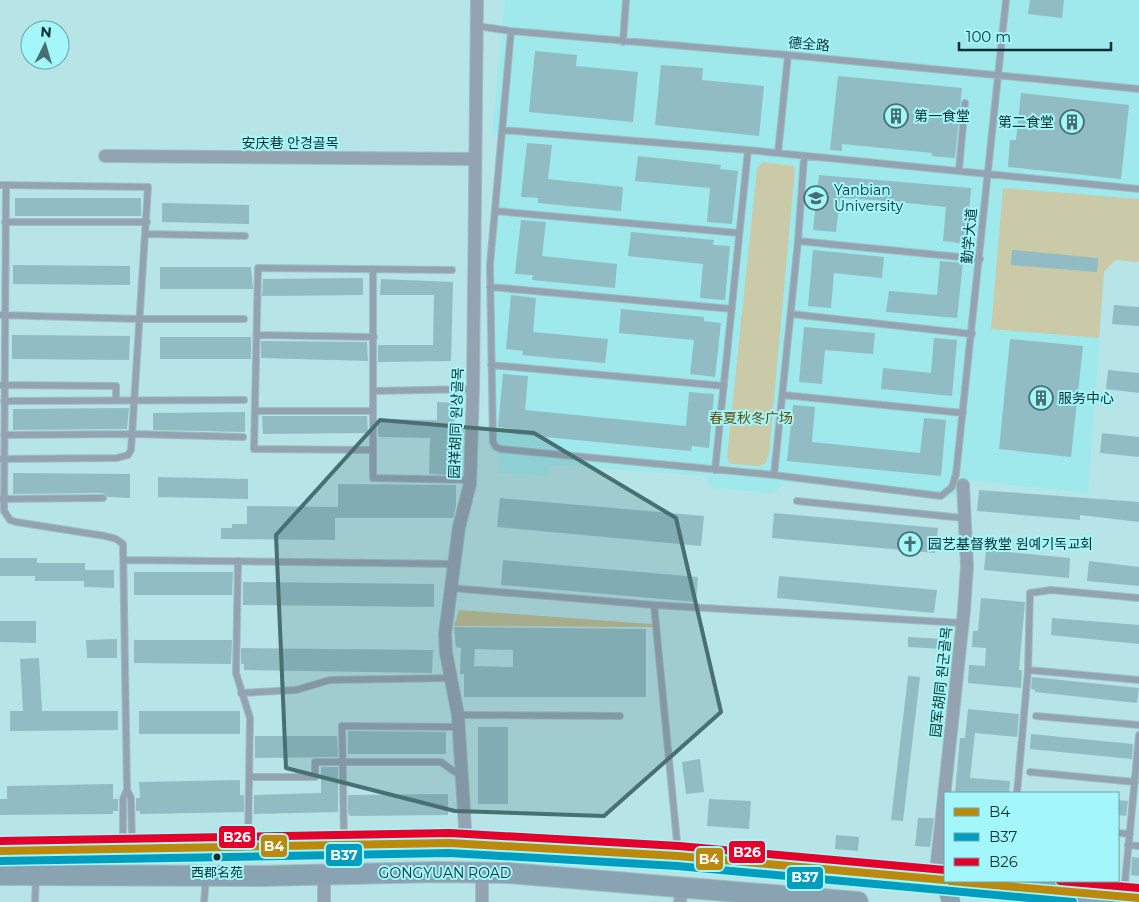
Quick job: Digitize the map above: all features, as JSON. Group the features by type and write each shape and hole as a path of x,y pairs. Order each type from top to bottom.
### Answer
{"main road":[{"name":"GONGYUAN ROAD","path":"0,851 466,844 678,856 944,881"},
{"name":"GONGYUAN ROAD","path":"0,875 206,876 438,872 530,874 681,894 858,902"},
{"name":"GONGYUAN ROAD","path":"966,882 1008,884 1131,898"}],"street":[{"name":"园祥胡同 원상골목","path":"466,844 459,721 451,678 446,634 459,527 470,480 473,389 477,0"},
{"name":"安庆巷 안경골목","path":"104,156 476,159"},
{"name":"园军胡同 원군골목","path":"945,792 967,566 959,479"},
{"name":"园军胡同 원군골목","path":"944,802 938,862 944,878"},
{"path":"482,873 482,902"},
{"path":"324,875 324,902"},
{"path":"942,902 945,882"},
{"path":"945,882 952,902"}],"lane":[{"path":"623,42 626,0"},
{"name":"勤学大道","path":"959,479 963,413 1006,0"},
{"name":"德全路","path":"477,26 623,42 788,55 1139,89"},
{"path":"511,31 490,287 493,442 500,449 774,475 941,496 959,479"},
{"path":"778,153 788,55"},
{"path":"959,170 965,103"},
{"path":"502,130 748,150 1139,189"},
{"path":"715,470 748,150"},
{"path":"774,475 798,241 804,157"},
{"path":"2,459 123,457 131,450 148,186 3,185 5,222 2,315 2,385 4,401 2,459 2,499 4,511 10,520 116,539 123,544 125,560 126,790 130,798 128,849"},
{"path":"495,211 739,233"},
{"path":"5,222 147,222"},
{"path":"146,234 245,236"},
{"path":"798,241 980,259"},
{"path":"373,450 254,449 258,268 452,270"},
{"path":"373,269 373,478 470,480"},
{"path":"490,287 732,308"},
{"path":"791,314 972,334"},
{"path":"2,315 139,319 244,318"},
{"path":"256,335 374,337"},
{"path":"492,364 724,386"},
{"path":"2,385 116,386 116,400"},
{"path":"374,392 473,389"},
{"path":"783,395 963,413"},
{"path":"4,401 244,400"},
{"path":"255,411 373,411"},
{"path":"4,435 132,434 244,437"},
{"path":"2,499 103,498"},
{"path":"797,501 963,518"},
{"path":"125,560 454,564"},
{"path":"238,561 236,672 250,718 248,847"},
{"path":"451,588 654,605 962,623"},
{"path":"1017,792 1028,670 1030,593 1057,590 1139,598"},
{"path":"654,605 678,856"},
{"path":"1028,670 1139,680"},
{"path":"241,693 296,690 330,680 451,678"},
{"path":"344,845 342,726 620,716"},
{"path":"1036,716 1139,725"},
{"path":"1131,898 1128,845 1139,735"},
{"path":"249,777 315,777 315,762 441,762 455,772 462,773"},
{"path":"1030,772 1134,782"},
{"path":"1119,833 1130,834"},
{"path":"1128,845 1139,846"},
{"path":"35,902 36,875"},
{"path":"204,902 206,876"}],"highlighted area":[{"path":"380,420 534,433 676,518 721,712 604,816 455,811 286,768 276,535"}],"shaded area":[{"name":"Yanbian University","path":"505,0 1139,0 1139,262 1115,260 1104,272 1088,493 959,479 956,495 951,498 786,482 773,493 712,488 705,476 558,465 549,467 549,476 498,473 499,454 488,450 486,262 498,137 492,135"},
{"path":"459,610 652,624 654,627 454,626"}],"green space":[{"name":"春夏秋冬广场","path":"763,162 793,166 795,169 769,453 766,463 760,466 729,463 727,457 757,168"},
{"path":"1003,188 1139,199 1139,262 1115,260 1104,272 1099,338 991,329"}],"building":[{"path":"1030,0 1064,0 1062,18 1028,14"},
{"path":"535,51 577,55 576,66 638,72 633,122 529,112"},
{"path":"661,65 703,68 702,80 764,86 759,136 655,125"},
{"name":"第一食堂","path":"838,76 962,88 955,158 932,156 932,153 842,144 842,151 830,150"},
{"name":"第二食堂","path":"1021,93 1129,105 1121,179 1008,167 1010,140 1016,140"},
{"path":"527,143 552,145 548,179 623,187 621,211 538,203 538,198 521,197"},
{"path":"638,156 721,165 720,169 738,171 732,224 707,222 710,188 635,181"},
{"path":"819,175 971,188 966,244 943,241 946,207 888,201 840,198 836,232 813,230"},
{"path":"15,198 141,198 141,216 15,216"},
{"path":"162,203 249,205 249,224 162,222"},
{"path":"521,220 546,222 542,256 617,264 615,288 532,280 533,275 515,274"},
{"path":"631,232 714,240 713,245 730,246 725,300 700,298 703,264 628,256"},
{"path":"813,250 884,257 882,278 834,273 831,308 808,306"},
{"path":"1012,250 1098,258 1097,272 1011,265"},
{"path":"940,261 963,263 957,318 886,312 889,291 937,295"},
{"path":"13,265 130,266 130,285 13,284"},
{"path":"160,267 251,267 253,289 160,289"},
{"path":"363,278 363,295 262,296 263,279"},
{"path":"381,279 453,282 451,361 378,362 378,345 433,345 434,295 380,295"},
{"path":"511,295 536,298 533,332 608,339 605,363 522,355 523,351 506,349"},
{"path":"1114,305 1139,307 1139,326 1112,324"},
{"path":"621,309 704,317 704,321 721,323 715,377 690,374 694,340 619,333"},
{"path":"804,327 875,333 873,354 825,350 822,384 799,382"},
{"path":"12,335 130,336 129,360 12,359"},
{"path":"160,337 251,337 251,359 160,359"},
{"path":"934,338 957,340 952,396 881,389 883,368 931,373"},
{"name":"服务中心","path":"1010,339 1083,346 1071,457 999,449"},
{"path":"261,341 367,342 368,361 261,358"},
{"path":"1108,370 1139,373 1139,393 1106,389"},
{"path":"503,374 528,376 525,410 686,426 689,392 714,394 709,448 692,446 691,451 514,434 515,429 498,427"},
{"path":"437,402 455,403 453,475 429,474 430,438 379,437 378,433 378,419 437,420"},
{"path":"793,405 815,407 812,442 920,453 924,418 946,420 941,476 787,461"},
{"path":"129,408 127,429 13,430 13,409"},
{"path":"245,412 245,432 153,430 153,413"},
{"path":"262,416 367,416 368,433 263,434"},
{"path":"1102,433 1139,437 1139,457 1100,453"},
{"path":"13,473 130,474 130,498 108,497 103,493 13,494"},
{"path":"158,477 248,479 248,499 158,497"},
{"path":"338,484 456,485 456,506 453,518 335,518 335,540 221,539 221,528 232,528 232,524 247,524 247,506 338,507"},
{"path":"979,490 1139,502 1139,522 1080,515 1080,520 977,511"},
{"path":"500,498 704,516 701,546 497,527"},
{"path":"774,513 938,528 935,553 772,538"},
{"path":"986,550 1070,558 1069,578 984,570"},
{"path":"0,558 37,558 37,563 85,563 85,570 114,570 114,588 84,587 84,581 35,581 35,576 0,576"},
{"path":"503,560 698,577 696,602 501,585"},
{"path":"1089,561 1139,567 1139,586 1087,581"},
{"path":"134,572 233,572 232,595 134,595"},
{"path":"779,576 937,590 934,613 777,598"},
{"path":"243,582 434,584 434,607 243,605"},
{"path":"981,598 1025,602 1019,670 1022,670 1021,688 968,683 969,665 985,666 986,648 972,647 973,631 978,631"},
{"path":"1052,618 1139,625 1139,644 1051,635"},
{"path":"0,621 36,621 36,643 0,642"},
{"path":"454,627 646,629 646,697 464,697 464,674 460,674 461,648 456,647","holes":["475,649 513,650 513,667 474,666"]},
{"path":"908,637 943,639 943,649 908,647"},
{"path":"117,639 117,658 87,658 86,640"},
{"path":"134,640 232,640 231,664 134,663"},
{"path":"241,648 433,650 432,673 244,670 244,664 241,664"},
{"path":"39,658 42,711 118,711 118,730 10,731 10,711 23,711 20,659"},
{"path":"908,676 920,677 903,821 891,820"},
{"path":"1032,677 1139,688 1137,703 1035,692 1035,690 1031,689"},
{"path":"968,709 1019,714 1017,737 975,733 970,778 1010,781 1009,792 955,792 960,738 965,738"},
{"path":"139,711 240,711 240,734 139,734"},
{"path":"478,727 508,727 508,804 478,804"},
{"path":"348,731 446,732 446,754 348,754"},
{"path":"1031,734 1133,744 1132,759 1030,749"},
{"path":"255,736 337,736 338,757 255,758"},
{"path":"700,759 704,792 686,794 682,762"},
{"path":"321,767 338,767 338,812 254,814 254,795 321,793"},
{"path":"240,780 240,795 244,795 244,812 140,814 140,811 136,811 136,798 140,798 139,782"},
{"path":"113,784 113,799 118,799 118,811 113,811 113,814 0,815 0,799 7,799 7,786"},
{"path":"448,794 448,815 350,816 348,812 348,795"},
{"path":"709,799 751,801 749,829 707,826"},
{"path":"1119,800 1128,801 1126,816 1119,815"},
{"path":"918,818 934,818 930,847 915,846"},
{"path":"836,835 859,837 858,851 835,849"},
{"path":"1132,857 1139,858 1139,876 1131,875"}],"transit line":[{"name":"B26","path":"0,841 450,833 679,846 944,870"},
{"name":"B4","path":"0,851 449,843 678,856 944,880"},
{"name":"B37","path":"0,861 449,853 677,866 1073,902"},
{"name":"B4","path":"961,882 1139,898"},
{"name":"B26","path":"1071,882 1139,888"}],"place":[{"name":"第一食堂","path":"896,116"},
{"name":"第二食堂","path":"1072,122"},
{"name":"Yanbian University","path":"816,198"},
{"name":"服务中心","path":"1041,398"},
{"name":"园艺基督教堂 원예기독교회","path":"910,544"},
{"name":"西郡名苑","path":"217,857"}]}
